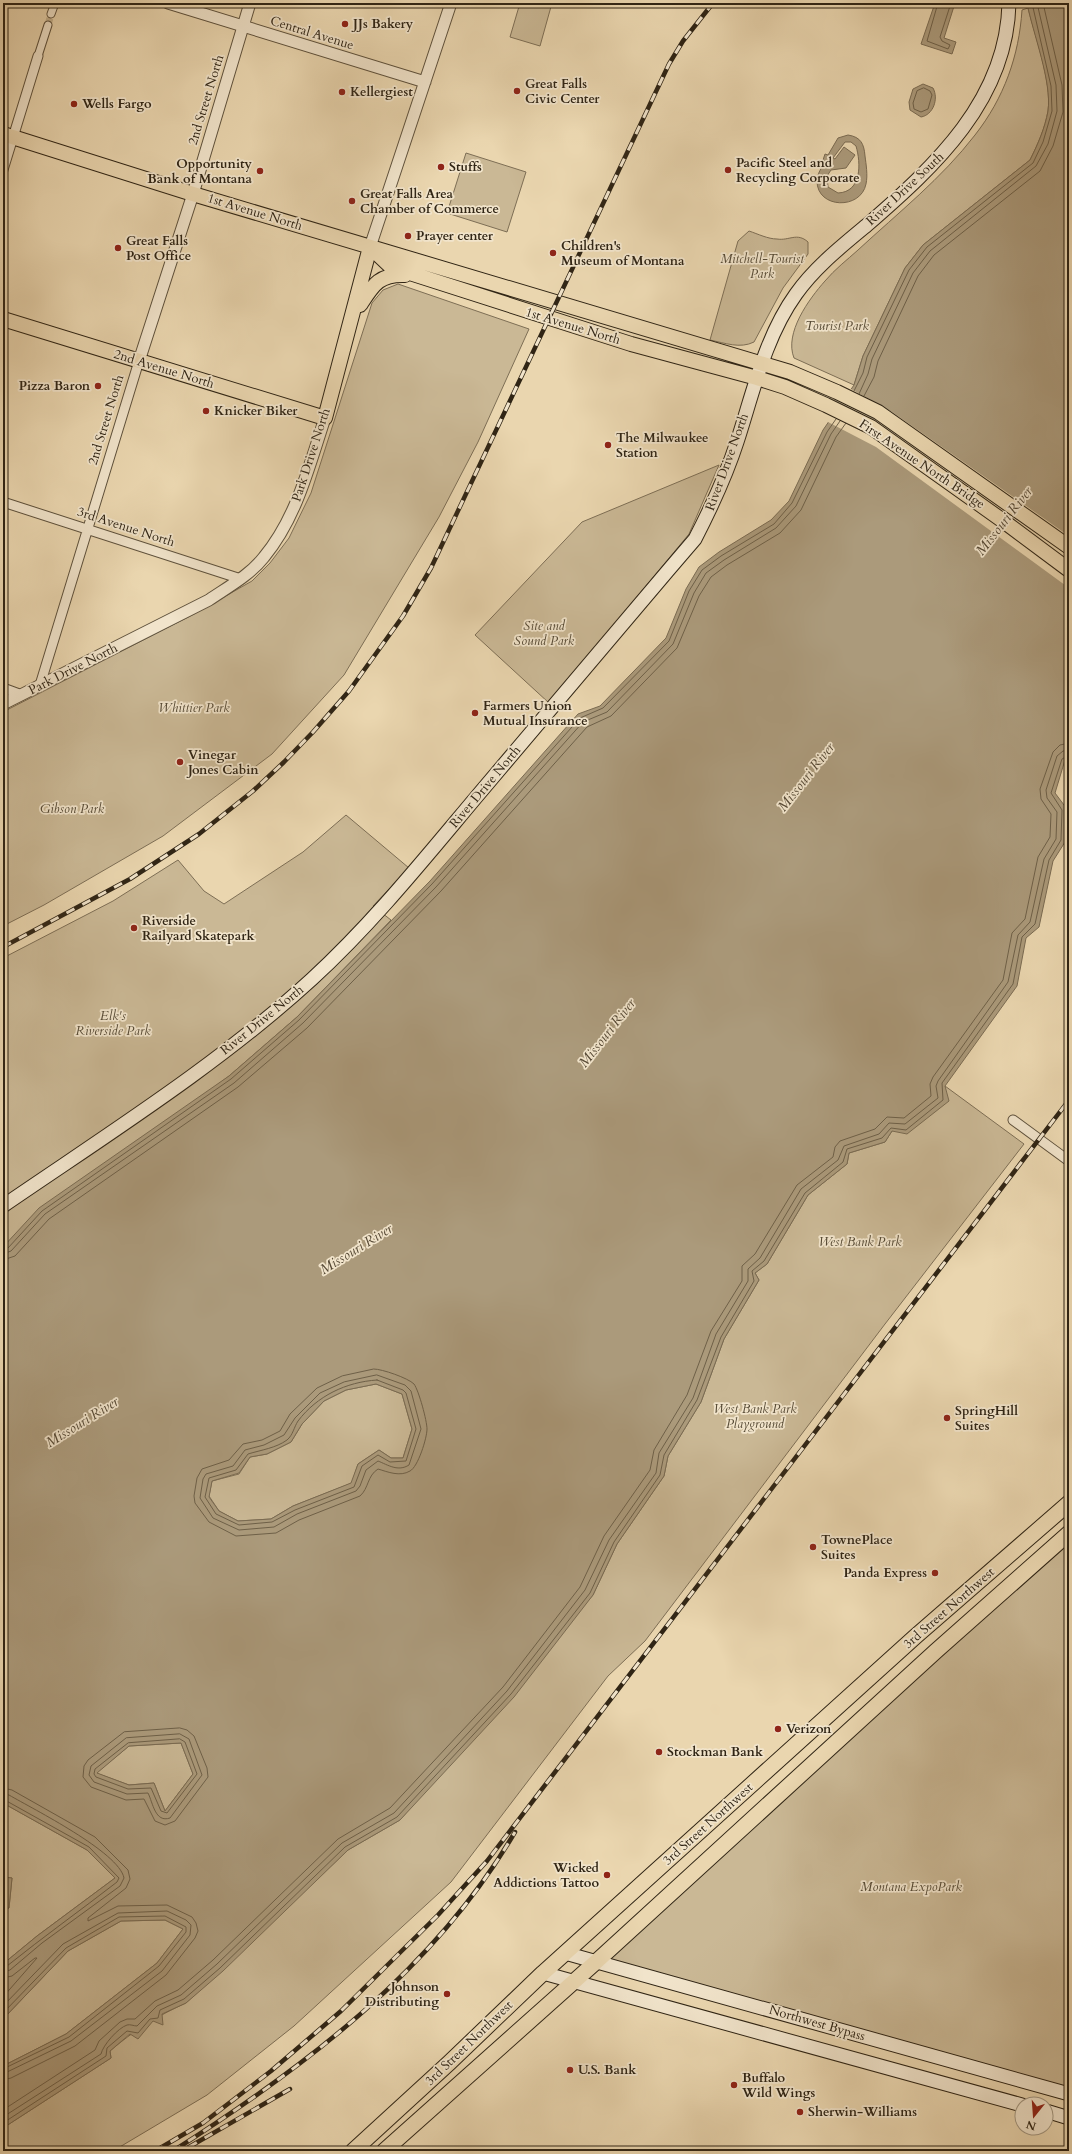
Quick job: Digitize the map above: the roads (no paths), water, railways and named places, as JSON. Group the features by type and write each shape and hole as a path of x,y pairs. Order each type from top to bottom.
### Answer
{"highway":[{"name":"3rd Street Northwest","path":"353,2151 449,2063 565,1953 916,1636 1069,1503"},
{"name":"3rd Street Northwest","path":"384,2151 597,1961 936,1650 1069,1532"}],"main road":[{"name":"River Drive South","path":"831,255 907,190 940,157 965,126 986,91 1001,57 1009,22 1009,3"},
{"name":"1st Avenue North","path":"8,136 193,194 638,328 790,372"},
{"name":"1st Avenue North","path":"370,247 391,267 631,344 785,387"},
{"name":"Park Drive North","path":"325,418 370,247"},
{"name":"River Drive North","path":"3,1206 175,1087 261,1022 331,960 386,901 694,539 723,482 762,363 780,321 796,294 831,255"},
{"path":"352,316 372,286 381,279 389,275 416,275"},
{"name":"2nd Avenue North","path":"3,320 325,418"},
{"name":"First Avenue North Bridge","path":"790,372 837,392 878,412 1069,547"},
{"name":"First Avenue North Bridge","path":"785,387 871,427 1006,523 1069,570"},
{"name":"Northwest Bypass","path":"565,1953 1069,2094"},
{"name":"Northwest Bypass","path":"543,1973 1014,2103"},
{"path":"1054,2113 1069,2118"}],"street":[{"path":"51,14 55,3"},
{"name":"Central Avenue","path":"168,3 425,82"},
{"name":"2nd Street North","path":"40,685 139,361 193,194 250,3"},
{"name":"Park Drive North","path":"370,247 451,3"},
{"path":"3,170 8,136 48,25"},
{"name":"Park Drive North","path":"3,704 209,600 241,579 264,557 299,499 325,418"},
{"name":"3rd Avenue North","path":"3,502 241,579"},
{"path":"3,688 22,695"},
{"path":"1013,1120 1069,1161"}],"water":[{"path":"935,3 955,3 944,38 956,42 952,54 921,44"},
{"name":"Missouri River","path":"1027,3 1069,3 1069,757 1065,760 1055,793 1067,809 1065,842 1053,861 1039,927 1026,938 1017,986 945,1086 949,1101 907,1134 892,1131 885,1142 849,1153 847,1164 808,1195 767,1264 755,1273 759,1280 724,1339 701,1402 668,1456 664,1476 617,1544 593,1595 514,1697 400,1820 348,1850 223,1971 186,2003 162,2014 163,2025 153,2021 138,2039 130,2034 110,2051 111,2058 3,2128 3,2066 66,2034 157,1963 183,1929 165,1920 121,1921 68,1951 3,2019 3,1964 37,1936 115,1878 87,1850 3,1803 3,1247 39,1208 229,1076 297,1017 430,881 578,714 600,706 666,638 686,589 699,567 719,552 771,520 789,501 823,430 854,385 863,356 905,268 923,245 1030,160 1045,124 1048,111 1048,99 1045,72","holes":["376,1384 402,1394 412,1429 403,1458 391,1458 379,1450 358,1464 351,1483 293,1506 271,1519 238,1521 219,1511 209,1497 212,1481 239,1473 250,1457 267,1454 291,1442 302,1424 324,1401 346,1390","181,1743 193,1774 165,1811 154,1783 129,1785 97,1773 129,1746"]},
{"path":"923,84 933,88 935,92 935,101 932,110 925,116 921,117 910,110 909,102 913,89"},
{"path":"848,135 859,139 865,152 867,173 867,181 862,192 856,198 848,202 840,203 831,201 824,197 819,190 817,181 825,161 823,160 825,154 828,155 838,138","holes":["845,142 851,142 856,146 858,153 858,176 852,188 838,193 828,187 827,176 831,170 846,168 855,155 844,147 835,159 833,158"]},
{"path":"3,1877 12,1878 9,1908 3,1909"}],"tunnel":[{"path":"48,25 51,14"}],"railway":[{"path":"3,947 130,879 199,834 253,791 284,762 349,691 403,616 431,568 669,64 683,41 713,3"},
{"path":"155,2151 203,2123 271,2071 341,2011 438,1915 487,1861 1069,1100"},
{"path":"173,2151 271,2085 364,2011 406,1971 446,1928 483,1882 515,1832"},
{"path":"189,2147 290,2089"}],"place":[{"name":"JJs Bakery","path":"345,24"},
{"name":"Great Falls Civic Center","path":"517,91"},
{"name":"Kellergiest","path":"342,92"},
{"name":"Wells Fargo","path":"74,104"},
{"name":"Stuffs","path":"441,167"},
{"name":"Pacific Steel and Recycling Corporate","path":"728,170"},
{"name":"Opportunity Bank of Montana","path":"260,171"},
{"name":"Great Falls Area Chamber of Commerce","path":"352,201"},
{"name":"Prayer center","path":"408,236"},
{"name":"Great Falls Post Office","path":"118,248"},
{"name":"Children's Museum of Montana","path":"553,253"},
{"name":"Pizza Baron","path":"98,386"},
{"name":"Knicker Biker","path":"206,411"},
{"name":"The Milwaukee Station","path":"608,445"},
{"name":"Farmers Union Mutual Insurance","path":"475,713"},
{"name":"Vinegar Jones Cabin","path":"180,762"},
{"name":"Riverside Railyard Skatepark","path":"134,928"},
{"name":"SpringHill Suites","path":"947,1418"},
{"name":"TownePlace Suites","path":"813,1547"},
{"name":"Panda Express","path":"935,1573"},
{"name":"Verizon","path":"778,1729"},
{"name":"Stockman Bank","path":"659,1752"},
{"name":"Wicked Addictions Tattoo","path":"607,1875"},
{"name":"Johnson Distributing","path":"447,1994"},
{"name":"U.S. Bank","path":"570,2070"},
{"name":"Buffalo Wild Wings","path":"734,2085"},
{"name":"Sherwin-Williams","path":"800,2112"}],"park label":[{"name":"Mitchell-Tourist Park","path":"762,266"},
{"name":"Tourist Park","path":"837,326"},
{"name":"Site and Sound Park","path":"544,634"},
{"name":"Whittier Park","path":"194,708"},
{"name":"Gibson Park","path":"72,809"},
{"name":"Elk's Riverside Park","path":"113,1024"},
{"name":"West Bank Park","path":"860,1242"},
{"name":"West Bank Park Playground","path":"755,1416"},
{"name":"Montana ExpoPark","path":"911,1887"}]}
